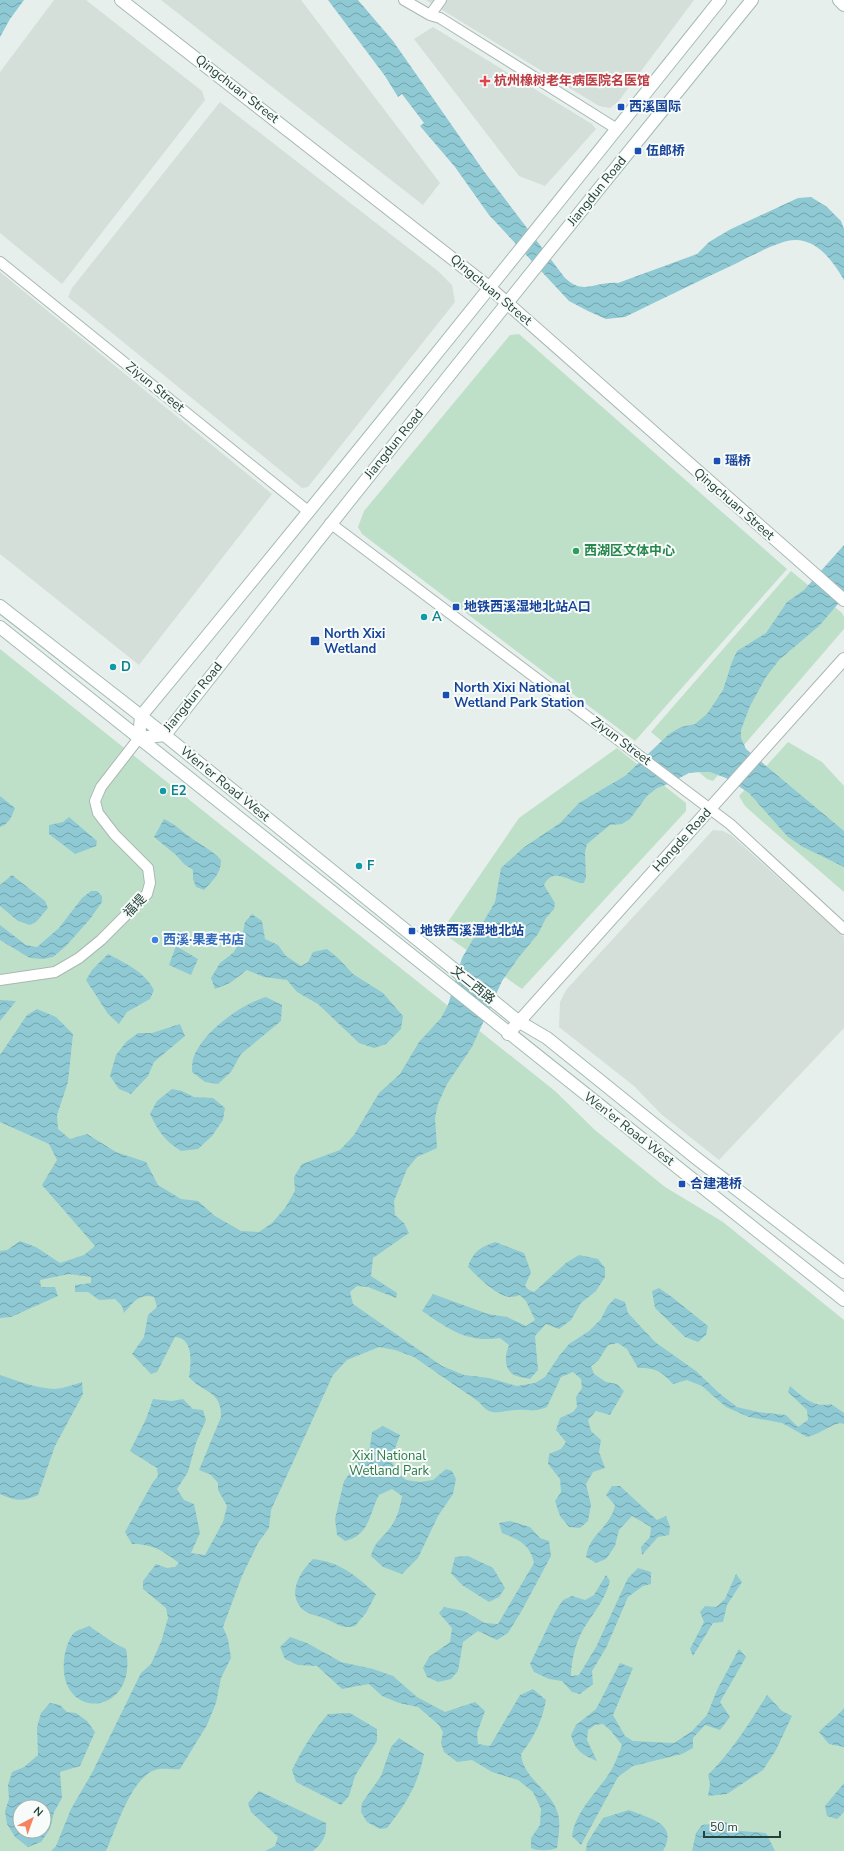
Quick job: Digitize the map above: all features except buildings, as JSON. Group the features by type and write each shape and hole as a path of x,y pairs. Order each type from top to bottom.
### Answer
{"main road":[{"name":"Qingchuan Street","path":"121,0 507,302 844,600"},
{"name":"Jiangdun Road","path":"141,716 507,268 720,0"},
{"name":"Jiangdun Road","path":"139,738 164,735 330,523 551,247 752,0"},
{"path":"838,0 844,5"},
{"name":"Wen'er Road West","path":"0,606 141,716 448,964"},
{"name":"Wen'er Road West","path":"0,627 442,980"},
{"name":"Hongde Road","path":"508,1034 518,1021 844,659"},
{"path":"139,738 141,716"},
{"name":"文二西路","path":"448,964 498,1005"},
{"name":"文二西路","path":"442,980 489,1017"},
{"name":"Wen'er Road West","path":"498,1005 518,1021 547,1038 696,1158 844,1272"},
{"name":"Wen'er Road West","path":"489,1017 508,1034 844,1300"}],"street":[{"path":"404,0 430,15 440,18 617,129"},
{"path":"430,15 441,0"},
{"name":"Ziyun Street","path":"0,262 309,512"},
{"name":"Ziyun Street","path":"330,523 730,824 844,929"},
{"name":"福堤","path":"0,980 55,972 79,958 101,940 148,894 150,883 148,868 115,834 98,813 95,801 101,788 139,738"}],"shaded area":[{"path":"54,0 86,0 202,91 205,100 62,284 0,233 0,72"},
{"path":"161,0 301,0 440,183 423,205"},
{"path":"426,0 694,0 618,102 610,108 599,106"},
{"name":"杭州橡树老年病医院名医馆","path":"433,27 592,124 596,129 545,186 519,176 414,39"},
{"path":"220,102 438,271 452,285 455,302 308,487 302,488 68,297 72,288"},
{"path":"0,272 272,494 139,665 0,554"},
{"path":"713,830 723,831 731,835 844,937 844,1028 719,1160 661,1114 634,1086 559,1027 560,1002 566,990"}],"green space":[{"name":"西湖区文体中心","path":"519,334 787,569 635,741 362,534 358,527 364,511 510,335"},
{"path":"791,571 842,613 844,617 844,629 713,781 707,779 651,732"},
{"name":"Xixi National Wetland Park","path":"0,649 555,1091 595,1130 665,1187 723,1222 844,1320 844,1851 0,1851"},
{"path":"788,742 822,762 844,786 844,892 745,806 739,796"},
{"path":"617,748 686,803 686,811 522,989 441,932 519,818"}],"water":[{"path":"0,0 24,0 10,19 0,37"},
{"path":"328,0 358,0 393,41 483,170 565,278 572,283 584,287 618,283 697,254 709,242 731,229 798,198 811,197 827,207 841,221 844,229 844,280 830,259 818,248 804,241 795,240 765,249 625,317 606,319 569,301 489,215 455,167 420,126 424,123 402,94 398,97 385,76"},
{"path":"844,545 844,597 819,626 779,660 766,677 750,706 741,730 741,738 746,749 844,831 844,867 803,847 788,837 749,793 726,778 710,772 689,773 657,788 647,796 630,819 622,824 610,825 587,844 585,852 586,877 584,883 579,883 563,877 553,876 548,879 544,885 555,903 554,909 546,918 538,934 502,981 472,1047 447,1084 438,1104 435,1118 437,1148 417,1157 407,1169 394,1201 395,1215 404,1223 409,1233 373,1258 371,1276 397,1293 396,1298 368,1287 357,1286 350,1292 353,1304 442,1366 464,1375 489,1378 517,1386 535,1383 545,1377 569,1344 589,1331 601,1319 607,1307 615,1298 625,1302 628,1313 655,1342 696,1371 719,1393 737,1407 758,1412 786,1415 798,1427 808,1420 807,1410 788,1392 790,1386 809,1401 825,1405 831,1404 844,1413 844,1424 836,1424 807,1437 782,1423 749,1417 726,1407 702,1386 687,1380 673,1384 658,1371 638,1368 627,1349 618,1343 608,1345 598,1361 591,1366 594,1374 606,1382 617,1384 624,1391 610,1415 596,1411 588,1420 591,1431 601,1440 599,1452 605,1468 593,1472 586,1484 591,1505 588,1521 580,1528 569,1527 560,1516 555,1501 561,1492 560,1479 548,1464 549,1454 561,1449 566,1442 556,1430 560,1418 573,1412 577,1407 576,1397 582,1388 581,1379 573,1372 561,1377 547,1407 534,1410 491,1412 414,1357 395,1350 379,1347 347,1360 333,1375 271,1510 269,1528 258,1543 242,1576 223,1627 228,1639 231,1658 221,1678 216,1703 207,1725 180,1769 155,1770 146,1775 139,1783 125,1805 106,1851 51,1851 56,1846 71,1809 92,1773 141,1673 151,1664 161,1642 168,1618 166,1608 143,1589 143,1581 156,1564 167,1568 175,1567 179,1563 157,1549 146,1545 132,1544 125,1532 153,1482 158,1476 157,1468 130,1451 146,1419 153,1399 172,1401 183,1399 193,1409 203,1410 206,1420 196,1443 188,1472 177,1489 184,1500 194,1504 200,1533 191,1553 205,1555 223,1522 227,1506 218,1490 218,1483 211,1475 199,1470 221,1417 220,1408 215,1397 189,1377 190,1352 185,1342 181,1338 175,1337 157,1372 151,1374 132,1354 144,1337 148,1315 157,1307 154,1297 144,1296 140,1298 133,1302 124,1313 122,1306 115,1299 99,1300 88,1292 75,1292 75,1285 91,1283 91,1277 69,1274 40,1280 41,1287 55,1287 58,1296 11,1317 0,1318 0,1251 7,1250 20,1241 36,1247 60,1263 84,1255 95,1246 42,1185 57,1160 49,1144 0,1122 0,1055 27,1015 37,1009 56,1017 73,1034 68,1082 57,1115 58,1129 70,1139 87,1134 116,1152 146,1162 158,1185 181,1199 198,1201 215,1216 241,1231 259,1232 272,1223 285,1208 295,1191 294,1177 302,1164 340,1150 354,1135 379,1093 400,1074 419,1042 441,1018 448,1005 462,958 495,902 501,868 523,848 560,823 579,803 625,776 669,734 681,727 695,724 707,714 723,690 737,651 766,633 787,602 804,590"},
{"path":"0,796 15,808 8,822 0,827"},
{"path":"69,817 97,841 96,846 75,854 49,834 49,825 63,822"},
{"path":"164,819 210,850 221,860 218,873 204,890 196,887 193,879 193,870 184,864 176,855 154,837"},
{"path":"12,875 45,901 48,908 36,922 30,925 18,921 0,906 0,885"},
{"path":"91,891 97,891 102,896 102,902 90,919 66,946 53,957 43,959 30,958 0,940 0,925 26,945 37,947 59,928 82,898"},
{"path":"252,914 262,921 265,939 278,945 286,956 301,966 308,962 313,952 327,949 353,974 383,993 403,1016 401,1029 386,1044 374,1048 359,1043 318,1004 297,992 287,980 264,977 247,970 230,983 215,989 211,978 220,963 233,953 241,941 245,922"},
{"path":"176,946 198,959 191,975 169,965"},
{"path":"108,954 140,973 154,990 150,999 127,1012 119,1024 108,1014 86,980 92,970"},
{"path":"266,997 282,1005 281,1021 241,1054 231,1072 218,1084 205,1082 192,1072 193,1059 197,1049 204,1039 234,1013 245,1006"},
{"path":"0,1000 16,1001 0,1021"},
{"path":"180,1024 185,1036 154,1062 148,1076 131,1094 119,1089 110,1076 116,1055 126,1042 138,1033 152,1033"},
{"path":"172,1089 182,1091 194,1097 213,1098 225,1108 223,1120 212,1136 198,1149 181,1151 175,1147 162,1135 150,1114 157,1101"},
{"path":"495,1242 524,1253 531,1272 525,1286 534,1292 566,1263 579,1255 598,1259 605,1268 605,1277 596,1291 581,1303 571,1320 559,1329 546,1324 535,1336 538,1370 530,1379 516,1376 510,1372 506,1361 509,1345 500,1338 477,1338 458,1333 422,1311 433,1294 488,1314 507,1317 526,1326 535,1320 526,1301 520,1295 510,1297 499,1293 487,1285 468,1267 472,1257 478,1251"},
{"path":"659,1288 708,1326 706,1335 698,1342 685,1337 655,1308 652,1291"},
{"path":"0,1375 27,1384 49,1389 62,1388 82,1382 83,1394 55,1446 38,1495 24,1500 10,1498 0,1494"},
{"path":"383,1426 400,1435 391,1459 395,1470 406,1480 420,1482 433,1480 446,1469 452,1471 456,1479 453,1494 438,1516 418,1558 402,1574 383,1567 371,1556 376,1544 394,1522 399,1509 402,1496 392,1489 379,1495 368,1523 359,1534 345,1541 337,1535 335,1519 344,1481 370,1447 372,1432"},
{"path":"612,1486 620,1486 657,1520 666,1516 670,1527 669,1535 658,1537 642,1555 641,1547 650,1537 651,1527 632,1516 619,1530 615,1546 606,1559 596,1563 586,1557 591,1542 613,1513 615,1505 606,1495"},
{"path":"510,1521 530,1527 540,1538 549,1541 551,1556 508,1633 497,1640 478,1631 463,1642 458,1671 451,1679 438,1682 427,1677 423,1668 429,1657 450,1642 452,1628 439,1613 444,1607 464,1611 485,1623 498,1624 534,1563 527,1547 514,1538 502,1533 499,1523"},
{"path":"468,1556 493,1568 505,1588 499,1597 489,1602 462,1585 451,1573 455,1557"},
{"path":"313,1559 332,1563 348,1571 376,1594 366,1613 355,1626 343,1626 309,1613 303,1610 297,1602 295,1589 297,1582 304,1569"},
{"path":"638,1568 651,1572 651,1584 643,1586 628,1597 606,1648 592,1671 593,1684 580,1694 572,1692 562,1681 549,1679 534,1672 530,1664 555,1612 563,1600 572,1596 585,1600 594,1595 606,1575 610,1581 608,1588 581,1633 574,1651 571,1676 579,1675 596,1647 628,1578"},
{"path":"736,1574 742,1582 727,1605 723,1622 713,1623 693,1656 690,1649 704,1622 700,1612 705,1606 716,1607 725,1599"},
{"path":"89,1626 114,1643 126,1649 127,1672 121,1688 111,1699 98,1703 84,1702 73,1694 65,1680 64,1660 69,1641 75,1632"},
{"path":"290,1637 307,1643 341,1662 373,1669 393,1676 417,1697 445,1712 475,1702 485,1711 477,1733 478,1744 490,1746 520,1695 533,1689 546,1700 537,1729 521,1754 527,1771 555,1806 559,1823 557,1848 551,1850 537,1850 531,1848 531,1838 540,1825 541,1809 533,1792 518,1780 492,1772 472,1760 457,1762 444,1752 441,1743 443,1732 439,1725 418,1707 399,1703 382,1696 369,1684 342,1689 317,1666 298,1665 285,1659 280,1647"},
{"path":"739,1649 746,1657 720,1702 730,1717 720,1730 705,1725 693,1738 693,1748 682,1754 633,1766 618,1777 581,1845 572,1836 574,1826 583,1809 612,1769 622,1745 611,1731 603,1724 595,1725 588,1730 587,1740 597,1761 588,1757 577,1749 571,1735 576,1725 596,1709 620,1663 633,1668 613,1715 625,1736 633,1741 674,1743 692,1731 707,1715 717,1690"},
{"path":"767,1695 782,1711 792,1716 776,1750 763,1770 727,1794 708,1796 710,1784 708,1775 717,1766 747,1727"},
{"path":"50,1703 60,1705 67,1712 76,1713 87,1721 95,1732 80,1766 60,1772 62,1798 54,1812 52,1820 52,1799 12,1799 12,1832 7,1824 5,1811 9,1799 8,1785 12,1772 24,1767 38,1755 37,1727 41,1713"},
{"path":"844,1708 844,1747 829,1744 819,1732"},
{"path":"350,1713 377,1729 377,1741 355,1776 349,1796 341,1805 296,1782 292,1770 317,1727 328,1714"},
{"path":"399,1738 424,1754 415,1785 410,1794 400,1811 387,1828 380,1829 367,1822 361,1812 362,1803 381,1776 391,1747"},
{"path":"844,1783 844,1812 837,1819 827,1816 825,1806"},
{"path":"259,1791 326,1823 324,1838 313,1851 265,1851 275,1846 278,1837 251,1812 248,1803"},
{"path":"629,1810 660,1823 665,1828 667,1842 663,1851 586,1851 587,1843 603,1818"},
{"path":"726,1822 740,1831 766,1833 775,1851 692,1851 696,1833 702,1825"},
{"path":"18,1839 43,1839 41,1842 28,1847"}],"place":[{"name":"杭州橡树老年病医院名医馆","path":"485,81"},
{"name":"西溪国际","path":"621,107"},
{"name":"伍郎桥","path":"638,151"},
{"name":"瑶桥","path":"717,461"},
{"name":"西湖区文体中心","path":"576,551"},
{"name":"地铁西溪湿地北站A口","path":"456,607"},
{"name":"A","path":"424,617"},
{"name":"North Xixi Wetland","path":"315,641"},
{"name":"D","path":"113,667"},
{"name":"North Xixi National Wetland Park Station","path":"446,695"},
{"name":"E2","path":"163,791"},
{"name":"F","path":"359,866"},
{"name":"地铁西溪湿地北站","path":"412,931"},
{"name":"西溪·果麦书店","path":"155,940"},
{"name":"合建港桥","path":"682,1184"}]}
